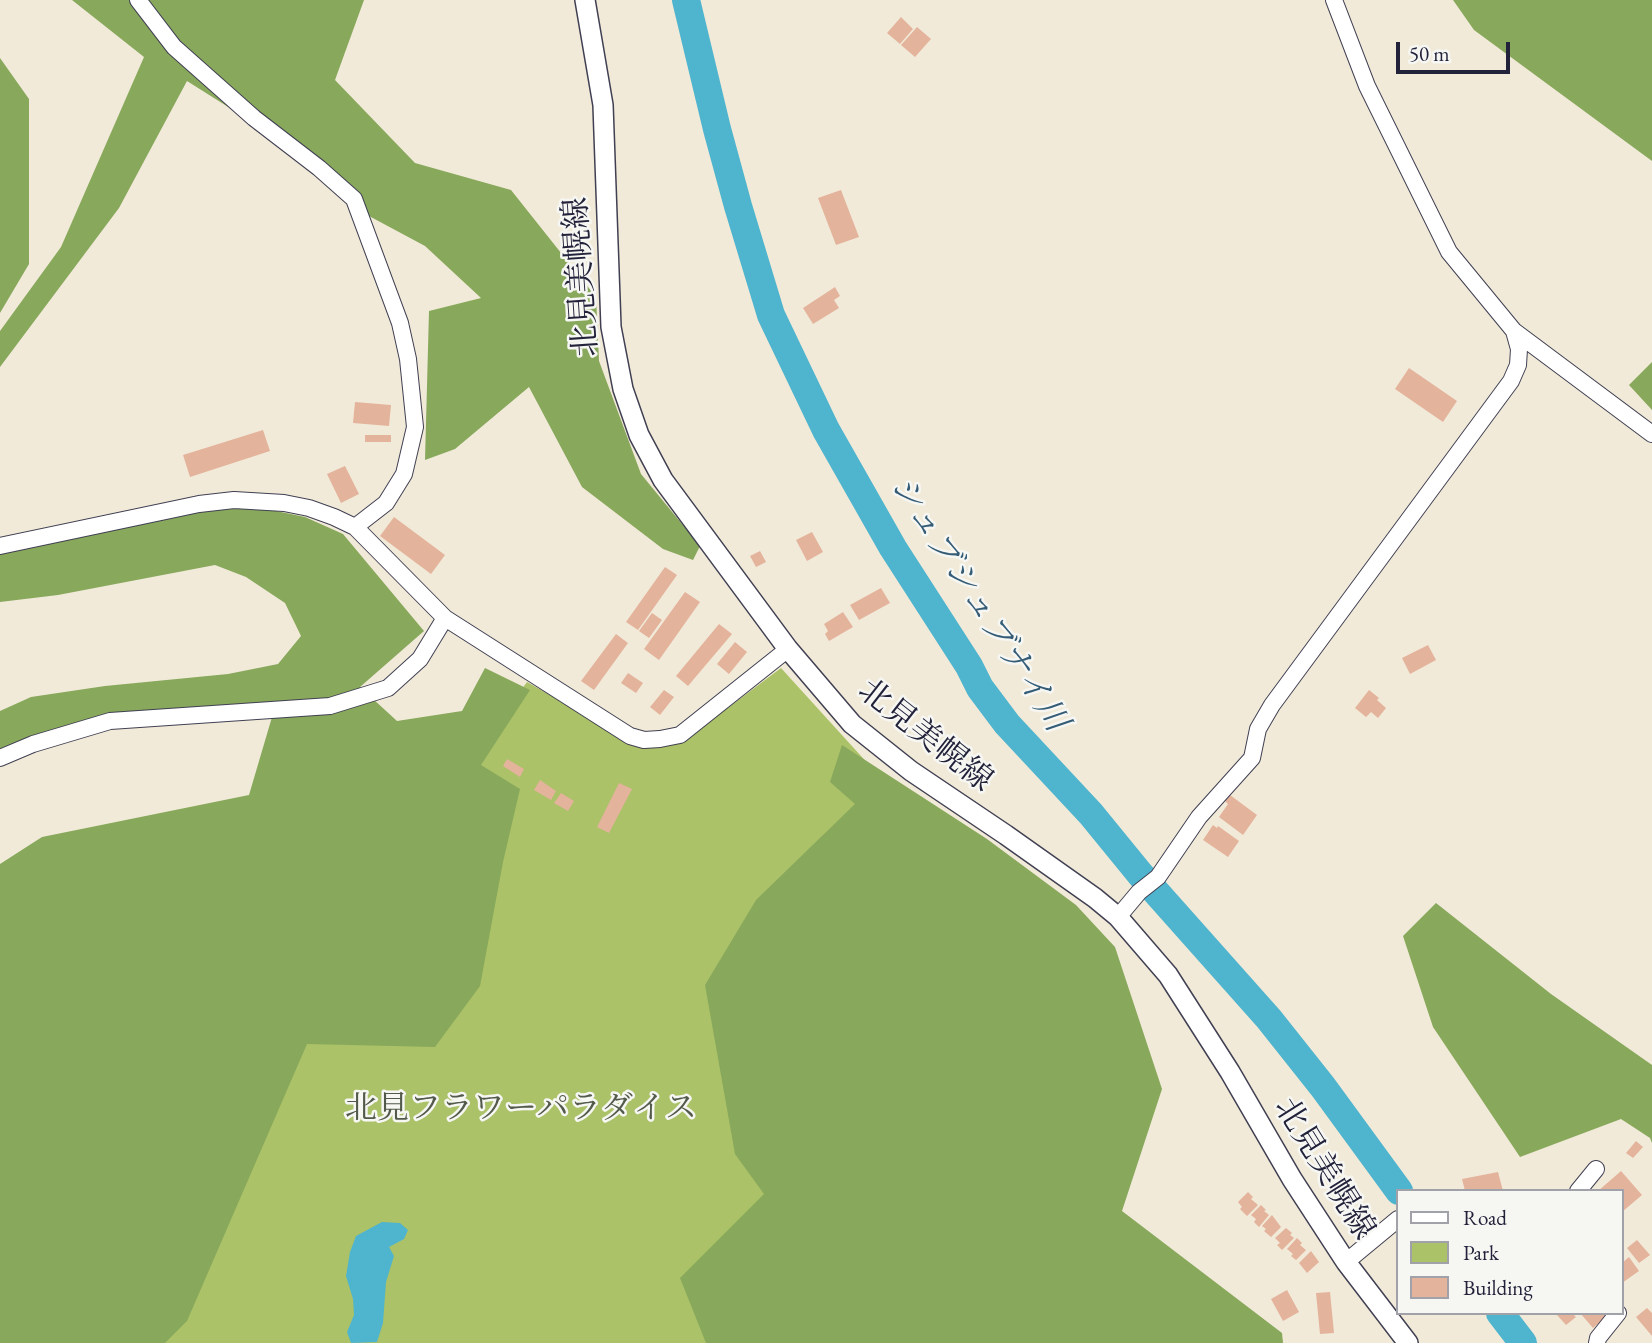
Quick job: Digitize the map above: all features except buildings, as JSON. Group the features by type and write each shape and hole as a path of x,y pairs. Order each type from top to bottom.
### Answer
{"main road":[{"name":"北見美幌線","path":"585,0 603,105 611,327 623,389 639,435 663,480 788,649 852,724 911,771 1006,835 1118,917 1168,975 1230,1072 1292,1179 1346,1262 1408,1343"}],"street":[{"path":"138,0 174,47 254,118 354,199 400,323 408,359 415,427 404,474 386,502 355,527"},
{"path":"1334,0 1367,86 1449,252 1514,331 1652,434"},
{"path":"1118,917 1139,892 1157,877 1199,817 1252,758 1258,729 1272,705 1511,380 1518,365 1519,349 1514,331"},
{"path":"0,546 199,504 234,500 284,503 334,517 355,527 445,618 630,736 644,740 660,740 680,735 788,649"},
{"path":"0,758 33,744 110,721 330,706 388,688 420,659 445,618"},
{"path":"1580,1189 1596,1169"},
{"path":"1346,1262 1396,1221"},
{"path":"1597,1343 1616,1315"}],"green space":[{"path":"72,0 364,0 335,80 415,163 511,190 596,297 599,361 641,474 700,546 693,560 663,549 582,487 529,387 455,449 425,460 429,311 481,298 425,246 369,216 309,158 187,81 119,208 0,367 0,331 61,247 144,57"},
{"path":"1453,0 1652,0 1652,161 1474,30"},
{"path":"0,58 29,99 29,264 0,313"},
{"path":"1652,362 1652,410 1629,385"},
{"path":"262,508 305,517 343,534 424,631 360,687 397,721 462,711 485,668 530,690 481,765 520,789 503,862 480,986 435,1047 307,1044 187,1321 165,1343 0,1343 0,864 42,837 249,795 272,717 131,712 0,750 0,711 31,697 105,686 228,674 278,664 301,636 285,603 246,577 215,565 58,595 0,602 0,553 204,510"},
{"name":"北見フラワーパラダイス","path":"781,668 881,778 783,1179 783,1343 56,1343 527,682 640,746 709,722"},
{"path":"842,745 987,839 1076,905 1115,947 1162,1089 1122,1211 1282,1333 1283,1343 706,1343 680,1278 764,1194 735,1154 705,985 756,900 855,804 830,782"},
{"path":"1436,903 1551,994 1652,1065 1652,1143 1650,1138 1621,1119 1520,1157 1433,1027 1403,936"}],"water":[{"path":"382,1222 400,1223 408,1230 404,1239 389,1247 394,1256 386,1282 383,1323 377,1342 351,1343 347,1332 354,1315 353,1299 346,1276 350,1252 356,1236"}],"waterway":[{"name":"シュブシュブナイ川","path":"686,0 717,129 771,315 826,430 893,548 969,666 980,688 1007,724 1091,814 1140,874 1269,1019 1398,1189"},
{"name":"シュブシュブナイ川","path":"1502,1315 1523,1343"}]}
